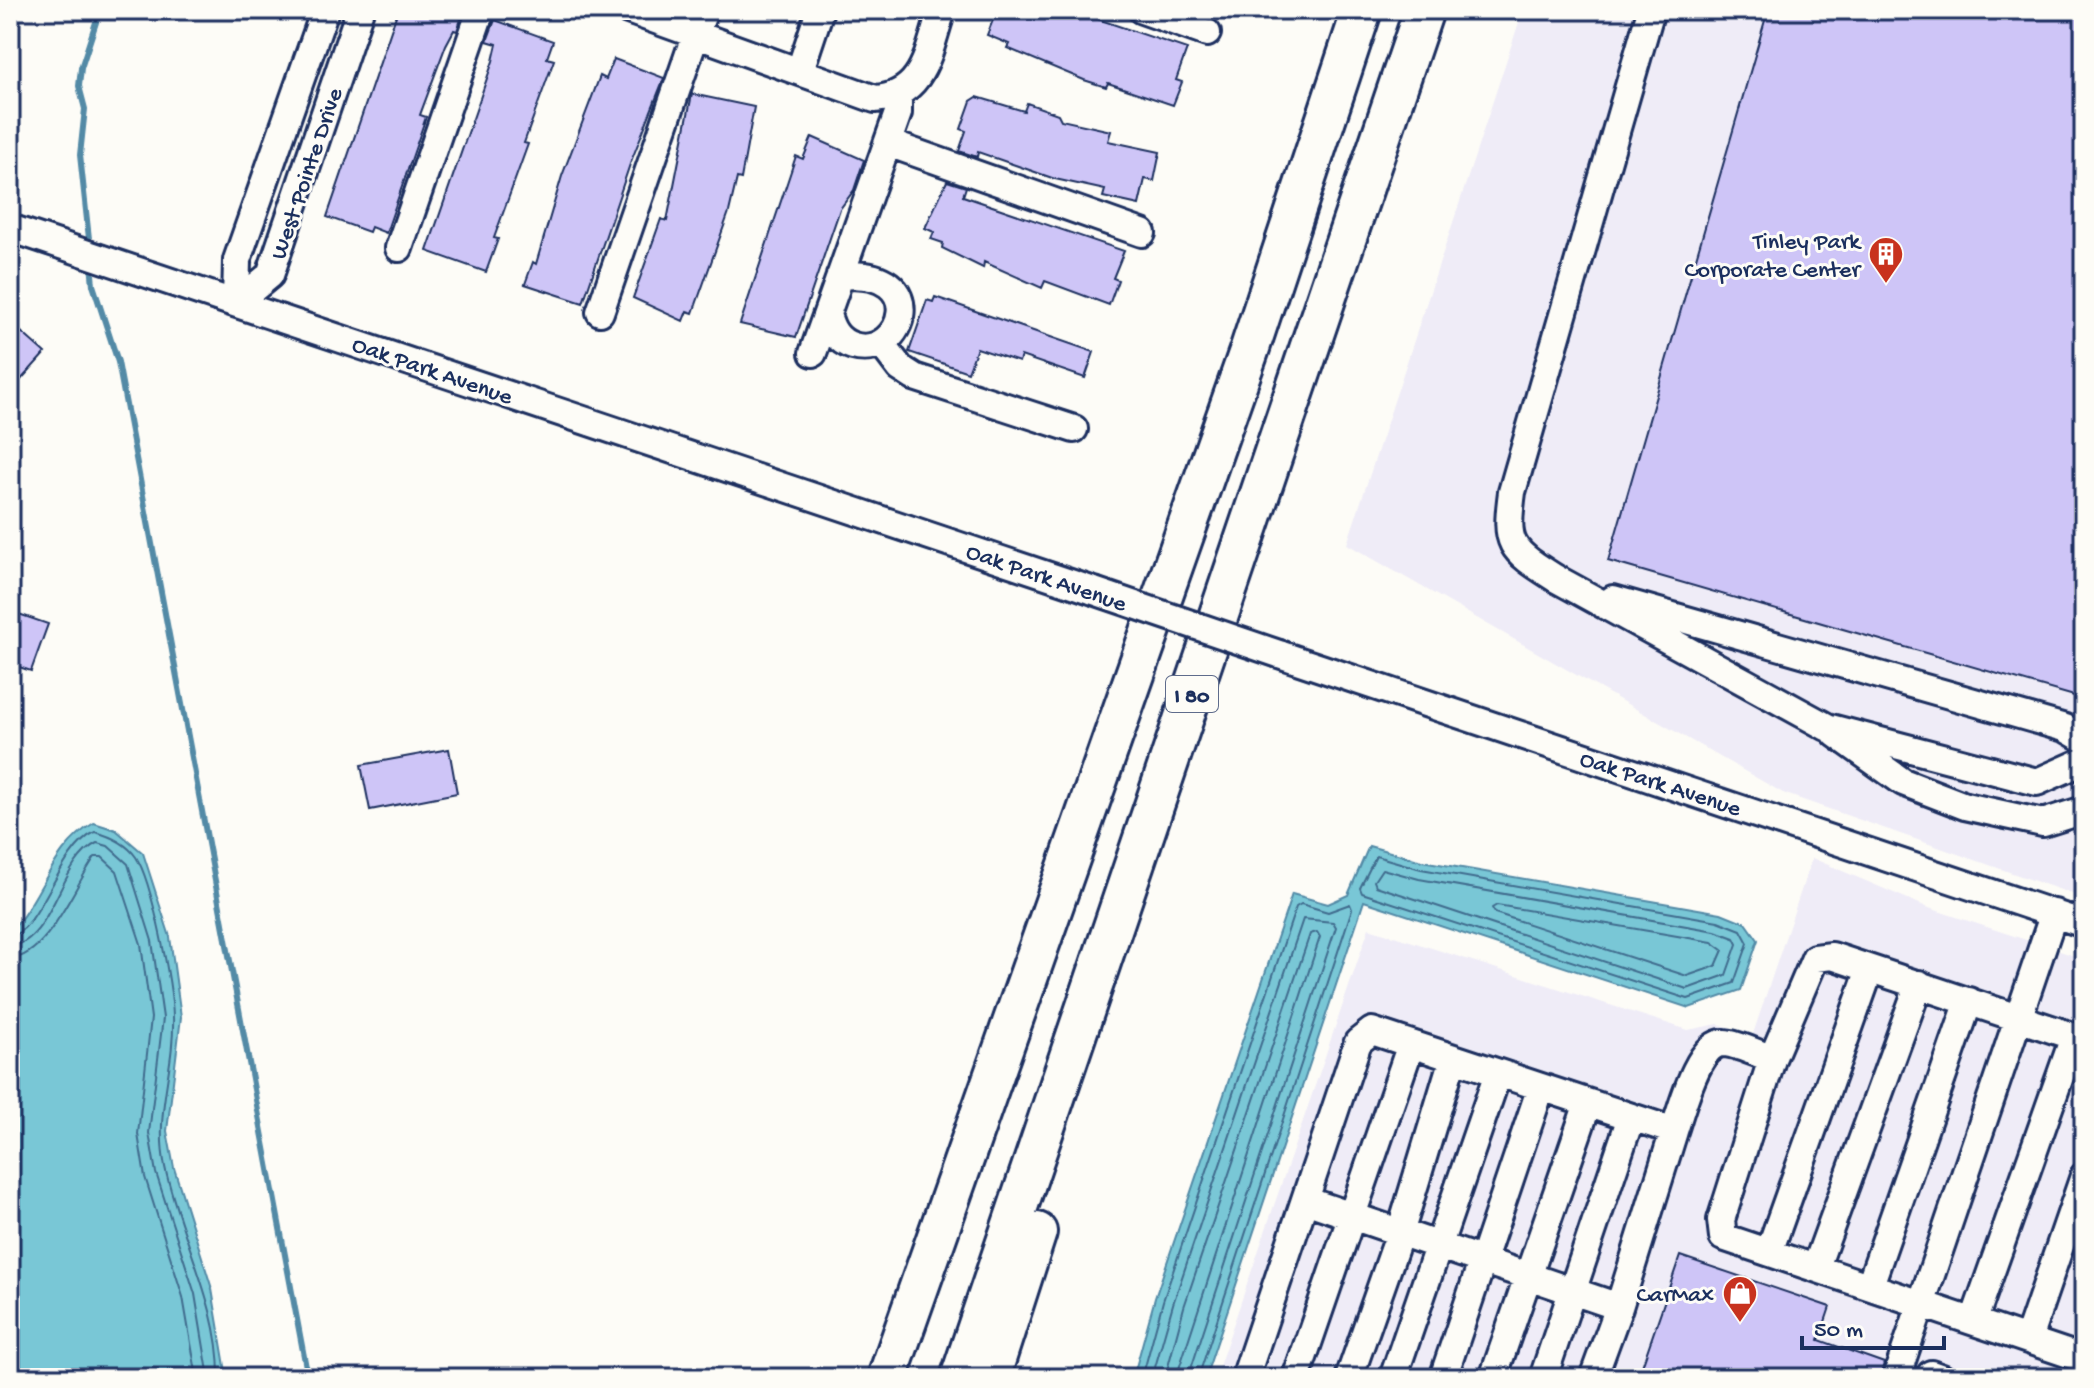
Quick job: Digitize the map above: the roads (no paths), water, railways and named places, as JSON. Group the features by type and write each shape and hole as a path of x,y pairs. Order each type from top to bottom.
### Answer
{"highway":[{"name":"I 80","path":"887,1374 1243,366 1362,10"},
{"name":"I 80","path":"960,1378 1424,10"},
{"path":"990,1378 1153,873 1200,670"}],"street":[{"name":"West Pointe Drive","path":"236,303 237,260 325,10"},
{"name":"West Pointe Drive","path":"236,303 270,275 360,10"},
{"path":"399,248 481,10"},
{"path":"628,10 700,22 800,70 875,99 901,95"},
{"path":"800,70 820,10"},
{"path":"813,353 888,143 901,95 922,69 942,10"},
{"path":"1142,10 1207,33"},
{"path":"1651,10 1512,492 1507,531 1523,558 1827,727 1903,782 1965,806 2043,823 2084,810"},
{"path":"600,312 700,22"},
{"path":"888,143 1142,233"},
{"name":"Oak Park Avenue","path":"10,228 2084,924"},
{"path":"827,314 830,326 846,344 870,348 881,343 898,326 901,314 895,290 876,276 840,276"},
{"path":"881,343 900,368 914,377 1074,429"},
{"path":"1571,587 2065,728 2084,739"},
{"path":"1827,727 2037,782 2084,761"},
{"path":"1896,1378 2054,913"},
{"path":"1593,1378 1619,1307 1674,1131 1702,1057 1714,1045 1725,1043 1772,1059 1815,958 1832,956 2079,1038 1974,1320"},
{"path":"1769,1252 1870,969"},
{"path":"1816,1267 1919,984"},
{"path":"1870,1285 1969,1001"},
{"path":"1245,1378 1358,1042 1372,1031 1674,1131"},
{"path":"1296,1378 1411,1044"},
{"path":"1774,1053 1721,1220 1723,1237 2084,1358"},
{"path":"1349,1378 1400,1233 1453,1058"},
{"path":"1393,1378 1498,1073"},
{"path":"1443,1378 1485,1261 1541,1087"},
{"path":"1493,1378 1588,1103"},
{"path":"1543,1378 1631,1117"},
{"path":"2028,1339 2084,1176"},
{"path":"1305,1200 1619,1307"},
{"path":"1929,1378 1931,1374 1942,1378"}],"water":[{"path":"94,823 116,830 143,853 170,937 181,1017 167,1131 174,1168 212,1289 227,1378 10,1378 10,932 31,904 57,859 80,833"},
{"path":"1369,846 1422,861 1721,913 1746,923 1758,940 1741,990 1689,1008 1364,901 1205,1378 1133,1378 1155,1298 1292,894 1328,904 1348,895"}],"waterway":[{"path":"90,248 80,155 85,109 79,86 81,68 100,10"},
{"path":"91,264 93,285 118,362 308,1378"}],"place":[{"name":"Tinley Park Corporate Center","path":"1886,285"},
{"name":"CarMax","path":"1740,1324"}]}
